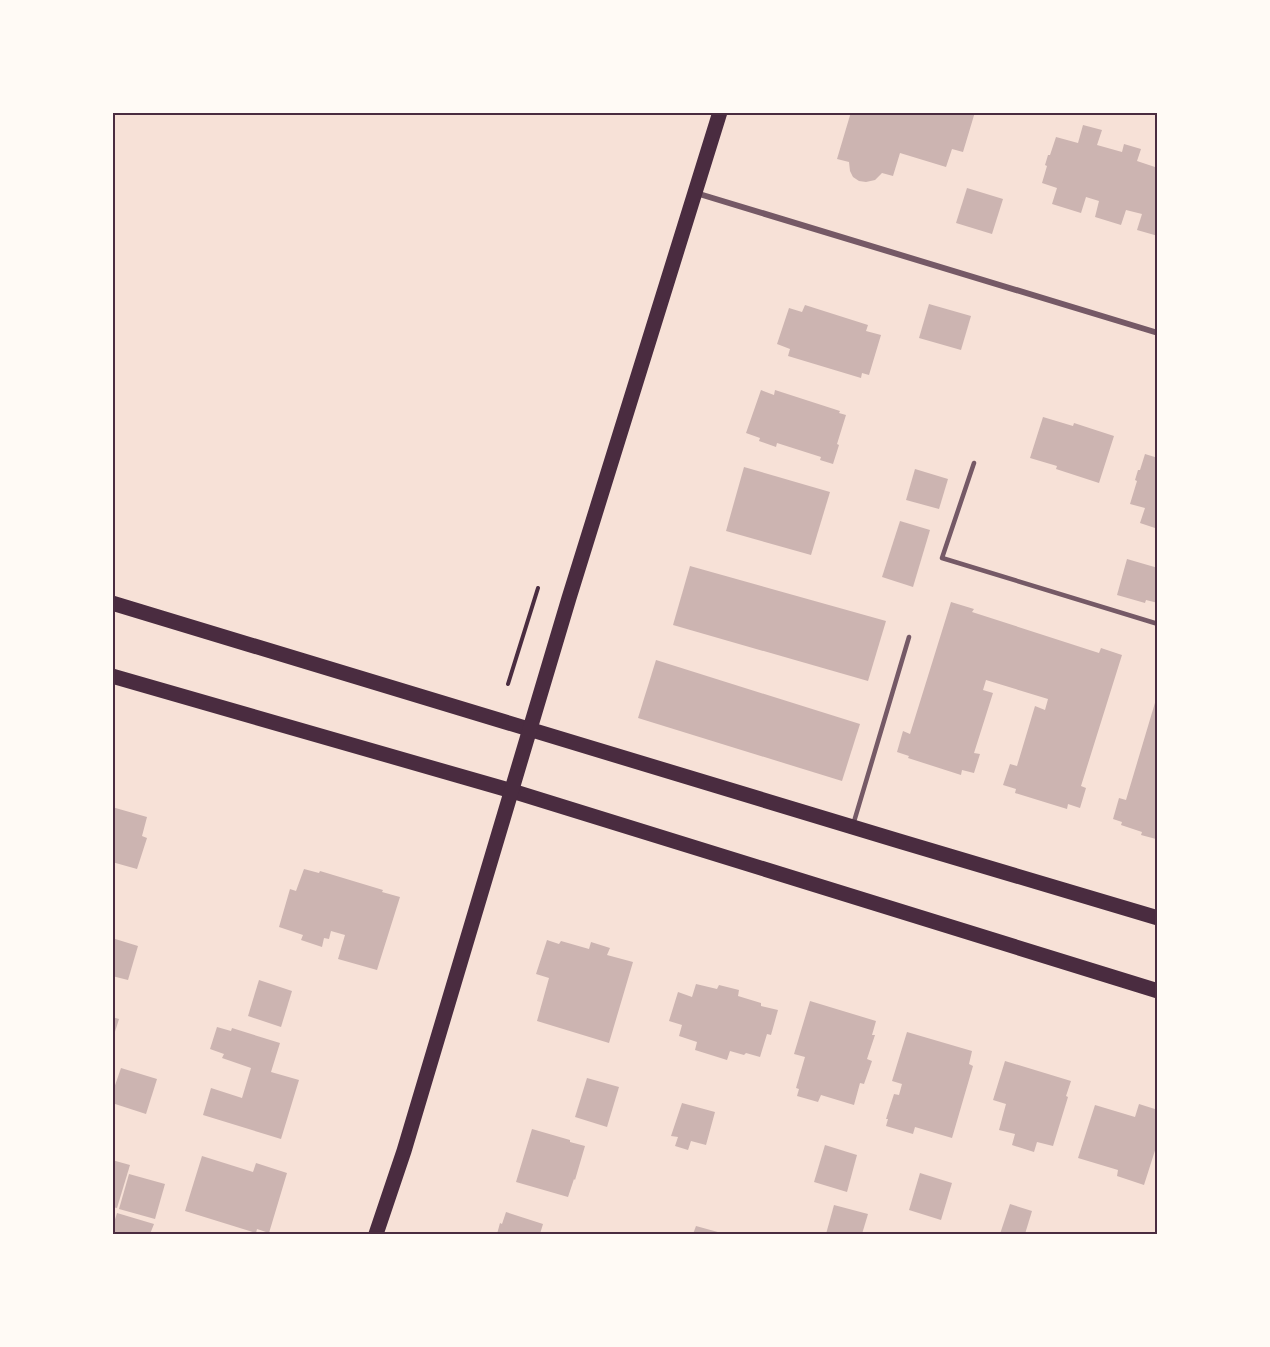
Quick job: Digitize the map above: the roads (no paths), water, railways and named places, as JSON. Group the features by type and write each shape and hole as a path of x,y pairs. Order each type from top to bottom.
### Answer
{"main road":[{"path":"376,1234 404,1152 573,587 720,112"},
{"path":"112,603 1158,918"},
{"path":"112,676 512,791 1158,991"}],"street":[{"path":"695,193 1158,333"}],"lane":[{"path":"974,463 942,558 1158,624"},
{"path":"853,827 909,637"}]}
